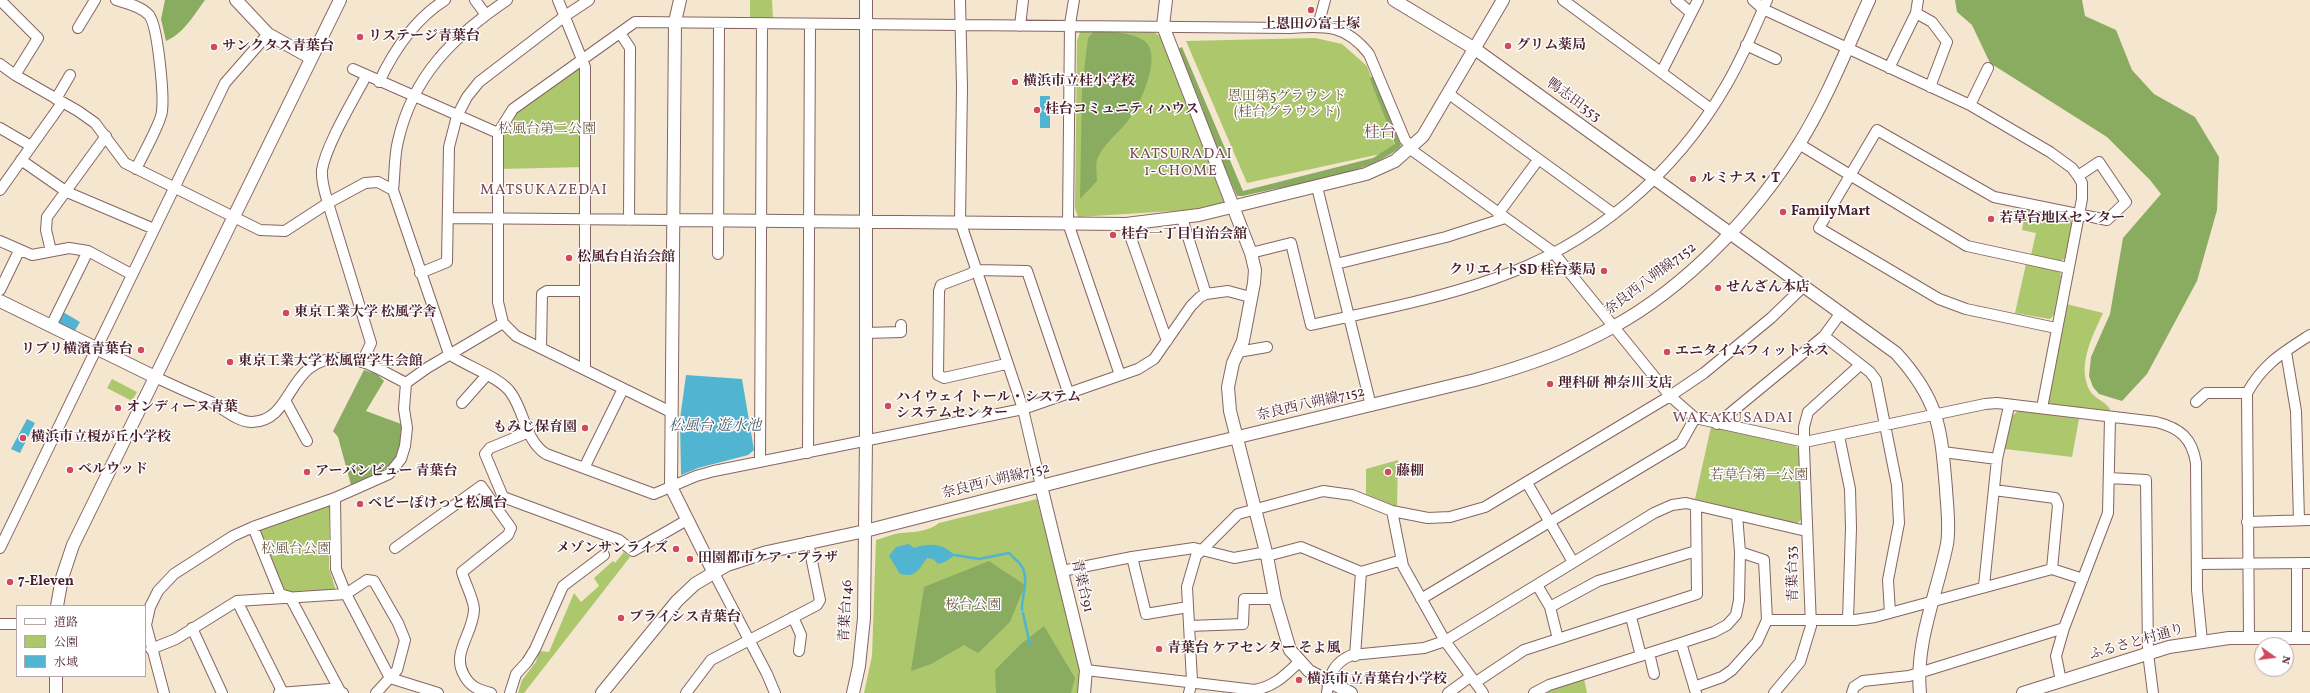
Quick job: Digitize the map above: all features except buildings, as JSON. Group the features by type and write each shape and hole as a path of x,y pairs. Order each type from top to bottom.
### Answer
{"street":[{"path":"0,0 38,38 15,76"},
{"path":"78,28 94,0"},
{"path":"116,0 136,6 148,14 154,23 157,37 162,112 136,170"},
{"path":"236,0 268,34 311,58"},
{"path":"379,82 408,33 434,7 445,0"},
{"path":"475,0 486,14"},
{"path":"507,0 486,14 453,41 428,70 414,97 398,142 393,190 420,273 449,354 503,385 511,394 538,449 546,454 654,494 714,471 1023,409 1120,375 1138,368 1154,359 1191,306 1206,294 1228,291 1250,297"},
{"path":"558,0 586,67 585,370"},
{"path":"420,273 448,262 449,148 457,116 479,82 565,16 589,0"},
{"path":"680,0 675,22 671,487 775,693"},
{"name":"青葉台146","path":"853,693 859,666 864,618 866,440 866,0"},
{"path":"960,0 960,221 1006,364 1023,409 1041,486"},
{"path":"1020,26 1023,0"},
{"path":"1074,0 1070,24 1068,223 1120,375"},
{"path":"1166,0 1163,26 1252,253 1255,270 1243,341 1230,375 1227,399 1238,437 1254,508 1267,556 1275,599 1290,650 1299,662 1309,671 1351,693"},
{"path":"1318,26 1325,0"},
{"name":"鴨志田353","path":"1394,0 1475,48 1840,314 1896,353 1923,385 1936,414 1943,452 1948,525 1947,542 1922,642 1918,674 1920,693"},
{"path":"448,218 960,221 1126,224 1182,218 1317,187 1366,174 1395,162 1423,136 1449,94 1471,52 1475,48 1503,0"},
{"path":"1563,0 1712,109"},
{"path":"1676,0 1691,13"},
{"path":"1662,71 1698,0"},
{"path":"1753,0 1765,4 1889,68 1970,105 2064,161 2078,176 2082,183 2082,199 2056,328 2042,408"},
{"path":"1848,48 1869,0"},
{"path":"1889,68 1916,13 1918,0"},
{"path":"57,605 62,578 73,545 235,218 338,1"},
{"path":"1252,253 1291,243 1311,325 1462,290 1535,263 1598,227 1655,179 1712,109 1727,84 1765,4"},
{"path":"1916,13 1932,22 1947,42 1930,87"},
{"path":"671,412 516,336 503,323 498,302 498,133 513,109 635,22 1020,26 1066,26 1070,24 1290,28 1318,26 1345,31 1360,43 1369,54 1405,140 1412,147 1413,151 1553,252 1670,396 1695,418 1805,442 1840,436 1985,404 1997,403 2009,406 2042,408 2168,425 2179,430 2189,440 2194,450 2196,464 2197,564 2202,641"},
{"path":"718,254 719,23"},
{"path":"760,462 762,23"},
{"path":"808,453 810,24"},
{"path":"620,33 630,48 629,220"},
{"path":"0,548 4,528 96,348 225,83 268,34"},
{"path":"1746,45 1776,59"},
{"name":"奈良西八朔線7152","path":"602,693 676,601 695,584 727,565 768,552 808,542 864,531 1238,437 1371,406 1522,367 1614,327 1674,284 1713,252 1749,212 1799,144 1820,106 1848,48"},
{"path":"0,64 15,76 95,123 125,163 136,170 260,230 285,231 328,203 365,183 378,182 393,190"},
{"path":"1970,105 1988,68"},
{"path":"353,69 379,82 498,133"},
{"path":"0,190 31,146 59,101 70,75"},
{"path":"362,362 371,343 322,182 322,170 330,148 366,76"},
{"path":"1449,94 1614,214"},
{"path":"0,128 31,146"},
{"path":"2056,328 1966,310 1939,299 1819,228 1849,175 1878,130 1994,197 2108,220 2126,202 2098,162 2078,176"},
{"path":"51,251 46,230 47,218 106,136"},
{"path":"1799,144 1968,246 2068,268"},
{"path":"21,160 66,190 154,229"},
{"path":"1336,264 1446,237 1502,216 1538,160"},
{"path":"1317,187 1371,406"},
{"path":"1182,218 1206,294"},
{"path":"1126,224 1167,341"},
{"path":"0,241 19,251 32,255 68,248 88,251 131,274"},
{"path":"0,290 19,251"},
{"path":"52,326 88,251"},
{"path":"1006,364 944,378 938,375 939,291 941,285 970,274 976,270 1027,271 1068,392"},
{"path":"1189,693 1192,681 1187,587 1196,556 1230,520 1238,514 1293,497 1333,491 1352,495 1392,511 1428,518 1450,517 1485,507 1670,396 1740,345 1803,287"},
{"path":"541,348 542,294 546,291 585,291"},
{"path":"0,301 250,422 268,418 286,402 288,393 300,375 316,363 343,358 362,362 406,383"},
{"path":"1717,424 1824,336 1840,314"},
{"path":"406,383 449,354 503,323"},
{"path":"866,333 901,332"},
{"path":"2249,637 2250,564 2246,393 2257,375 2268,363 2310,335"},
{"path":"1824,336 1870,372 1876,380 1897,485 1899,523 1888,580 1890,613"},
{"path":"1238,352 1267,347"},
{"path":"2286,352 2296,412 2299,520"},
{"name":"青葉台33","path":"1774,693 1800,662 1811,626 1806,531 1804,427 1808,412 1860,365"},
{"path":"462,403 486,376"},
{"path":"164,693 151,649 146,625 150,607 158,591 174,574 233,536 253,527 335,498 389,474 401,459 407,428 404,409 406,383"},
{"path":"584,468 623,389"},
{"path":"2196,402 2206,393 2246,393"},
{"path":"286,402 307,440"},
{"path":"1984,586 1997,459 2009,406"},
{"path":"1421,599 1550,523 1681,443 1695,418"},
{"path":"2061,681 2056,656 2064,628 2108,513 2110,418"},
{"path":"529,432 490,448 485,454 503,497 619,540 633,551 687,520"},
{"path":"1840,436 1850,497 1851,528 1848,620"},
{"path":"1943,452 1997,459"},
{"path":"2109,478 2146,480 2148,653 2154,693"},
{"path":"1527,483 1573,562"},
{"path":"395,548 481,486 507,520 511,528 508,535 462,572 475,609 459,656 461,670 468,683 480,690 492,693"},
{"name":"青葉台91","path":"1041,486 1086,670 1084,693"},
{"path":"1994,490 2055,498 2058,504 2052,569"},
{"path":"335,498 336,568 346,594 390,678 438,693"},
{"path":"1327,693 1328,680 1338,663 1345,658 1424,648 1445,640 1654,513 1672,505 1686,503 1806,531"},
{"path":"1448,693 1524,650 1630,617 1697,594 1696,506"},
{"path":"1392,511 1402,560 1421,599 1445,640 1483,693"},
{"path":"1534,693 1549,685 1645,655 1714,632 1727,626 1736,615 1739,600 1740,552 1737,515"},
{"path":"2248,522 2310,520"},
{"path":"253,527 280,594 290,597 342,692"},
{"path":"686,693 711,660 817,604 820,600 808,542"},
{"path":"1062,571 1132,557 1194,548 1201,551 1234,558 1261,553 1267,556 1301,547 1361,572 1402,560"},
{"path":"1550,607 1598,581 1696,551"},
{"path":"1681,643 1695,690 1722,677 1732,670 1757,642 1767,620 1764,560 1740,552"},
{"path":"510,693 516,674 527,662 535,649 563,586 604,555"},
{"path":"1132,557 1146,614 1188,607"},
{"path":"2297,563 2297,638"},
{"path":"2197,564 2310,563"},
{"path":"1767,620 1848,620 1875,617 1933,602 1984,586 2052,569 2083,579"},
{"path":"1355,656 1361,572"},
{"path":"151,649 176,639 237,601 346,594 368,580 374,581 398,623 405,640 397,670 376,693"},
{"path":"1537,585 1550,607 1558,639"},
{"path":"1189,626 1243,624 1244,599 1275,599"},
{"path":"237,601 283,693"},
{"path":"792,617 801,635 799,651"},
{"path":"1630,617 1654,674"},
{"path":"0,624 16,624"},
{"path":"192,628 222,693"},
{"path":"1852,693 1854,687 1863,681 1918,674 2064,628"},
{"name":"ふるさと村通り","path":"2023,693 2148,653 2202,641 2249,637 2310,638"},
{"path":"1086,670 1192,681 1255,690 1269,687 1299,662"},
{"path":"56,677 56,693"},
{"path":"279,693 330,689 342,692"}],"green space":[{"path":"165,0 205,0 183,29 178,34 166,41 161,19"},
{"path":"750,0 772,0 773,19 750,19"},
{"path":"1955,0 2082,0 2085,16 2116,30 2132,70 2154,94 2195,117 2219,157 2217,210 2197,281 2147,374 2122,401 2099,394 2093,387 2089,376 2091,357 2110,314 2123,238 2161,194 2150,180 2107,137 1990,63 1972,25 1957,12"},
{"path":"1095,30 1126,34 1143,40 1149,47 1151,68 1143,93 1133,114 1104,147 1097,159 1097,181 1080,199 1082,89 1088,38"},
{"path":"1080,32 1154,32 1164,39 1225,203 1189,210 1078,217 1075,208 1077,41"},
{"name":"恩田第5グラウンド (桂台グラウンド)","path":"1315,38 1342,44 1367,66 1395,146 1385,153 1247,183 1186,41"},
{"path":"1182,47 1243,191 1373,158 1395,144 1370,79 1373,75 1401,146 1387,156 1369,165 1349,172 1304,183 1237,196 1211,136 1203,110 1178,49"},
{"name":"松風台第二公園","path":"583,60 585,167 500,169 498,133 513,109"},
{"path":"2026,209 2070,217 2072,224 2066,258 2061,261 2031,255 2036,233 2022,230"},
{"path":"2026,264 2060,271 2061,277 2054,315 2050,319 2015,313"},
{"path":"2066,304 2103,313 2091,341 2085,361 2085,371 2086,381 2090,391 2094,396 2108,406 2110,409 2109,411 2046,403"},
{"path":"364,370 377,374 384,381 366,411 401,424 400,442 398,452 391,464 372,477 351,485 338,437 333,431"},
{"path":"112,379 137,392 132,401 107,388"},
{"path":"2019,410 2079,419 2072,457 2005,449 2012,416"},
{"name":"若草台第一公園","path":"1711,427 1795,446 1800,450 1802,519 1796,524 1695,499"},
{"path":"1398,460 1397,507 1366,494 1366,469"},
{"name":"桜台公園","path":"1037,499 1078,661 1081,678 1077,693 864,693 872,656 876,540 897,534 926,530 939,523"},
{"name":"松風台公園","path":"329,504 329,568 337,594 280,594 253,527"},
{"path":"624,552 630,557 524,693 518,693 522,680 536,662 539,651 549,652 574,593 581,602 599,586 594,578 613,561 615,563"},
{"path":"989,561 1025,585 1010,622 978,653 964,645 931,664 911,671 924,587"},
{"path":"1044,626 1075,678 1071,693 996,693 995,670 1022,643"},
{"path":"1583,674 1587,693 1537,693"}],"water":[{"path":"1040,96 1050,96 1050,128 1040,128"},
{"path":"63,312 80,322 74,332 60,325 58,321"},
{"name":"松風台 遊水池","path":"686,375 742,379 754,450 748,455 698,468 681,475 680,419"},
{"path":"27,419 35,423 20,453 11,449"},
{"path":"909,544 914,548 925,545 940,546 955,555 945,562 938,564 933,559 927,558 919,569 913,574 900,574 889,556 896,547"}],"waterway":[{"path":"955,555 979,559 1009,553 1020,564 1025,575 1022,610"},
{"path":"1023,613 1030,645"}],"place":[{"name":"上恩田の富士塚","path":"1311,10"},
{"name":"リステージ青葉台","path":"360,37"},
{"name":"グリム薬局","path":"1508,46"},
{"name":"サンクタス青葉台","path":"214,47"},
{"name":"横浜市立桂小学校","path":"1015,82"},
{"name":"桂台コミュニティハウス","path":"1037,110"},
{"name":"ルミナス・T","path":"1693,179"},
{"name":"FamilyMart","path":"1783,212"},
{"name":"若草台地区センター","path":"1991,219"},
{"name":"桂台一丁目自治会舘","path":"1113,235"},
{"name":"松風台自治会館","path":"569,258"},
{"name":"クリエイトSD 桂台薬局","path":"1604,271"},
{"name":"せんざん本店","path":"1718,288"},
{"name":"東京工業大学 松風学舎","path":"286,313"},
{"name":"リブリ横濱青葉台","path":"141,350"},
{"name":"エニタイムフィットネス","path":"1667,352"},
{"name":"東京工業大学 松風留学生会館","path":"230,362"},
{"name":"理科研 神奈川支店","path":"1550,384"},
{"name":"ハイウェイ トール・システム システムセンター","path":"888,406"},
{"name":"オンディーヌ青葉","path":"118,408"},
{"name":"もみじ保育園","path":"585,428"},
{"name":"横浜市立榎が丘小学校","path":"23,438"},
{"name":"ベルウッド","path":"70,470"},
{"name":"アーバンビュー 青葉台","path":"307,472"},
{"name":"藤棚","path":"1388,472"},
{"name":"ベビーぽけっと松風台","path":"360,504"},
{"name":"メゾンサンライズ","path":"676,549"},
{"name":"田園都市ケア・プラザ","path":"690,559"},
{"name":"7-Eleven","path":"10,582"},
{"name":"ブライシス青葉台","path":"621,618"},
{"name":"青葉台 ケアセンター そよ風","path":"1159,649"},
{"name":"横浜市立青葉台小学校","path":"1299,680"}],"district":[{"name":"桂台","path":"1380,134"},
{"name":"KATSURADAI 1-CHOME","path":"1181,164"},
{"name":"MATSUKAZEDAI","path":"544,191"},
{"name":"WAKAKUSADAI","path":"1733,419"}]}
